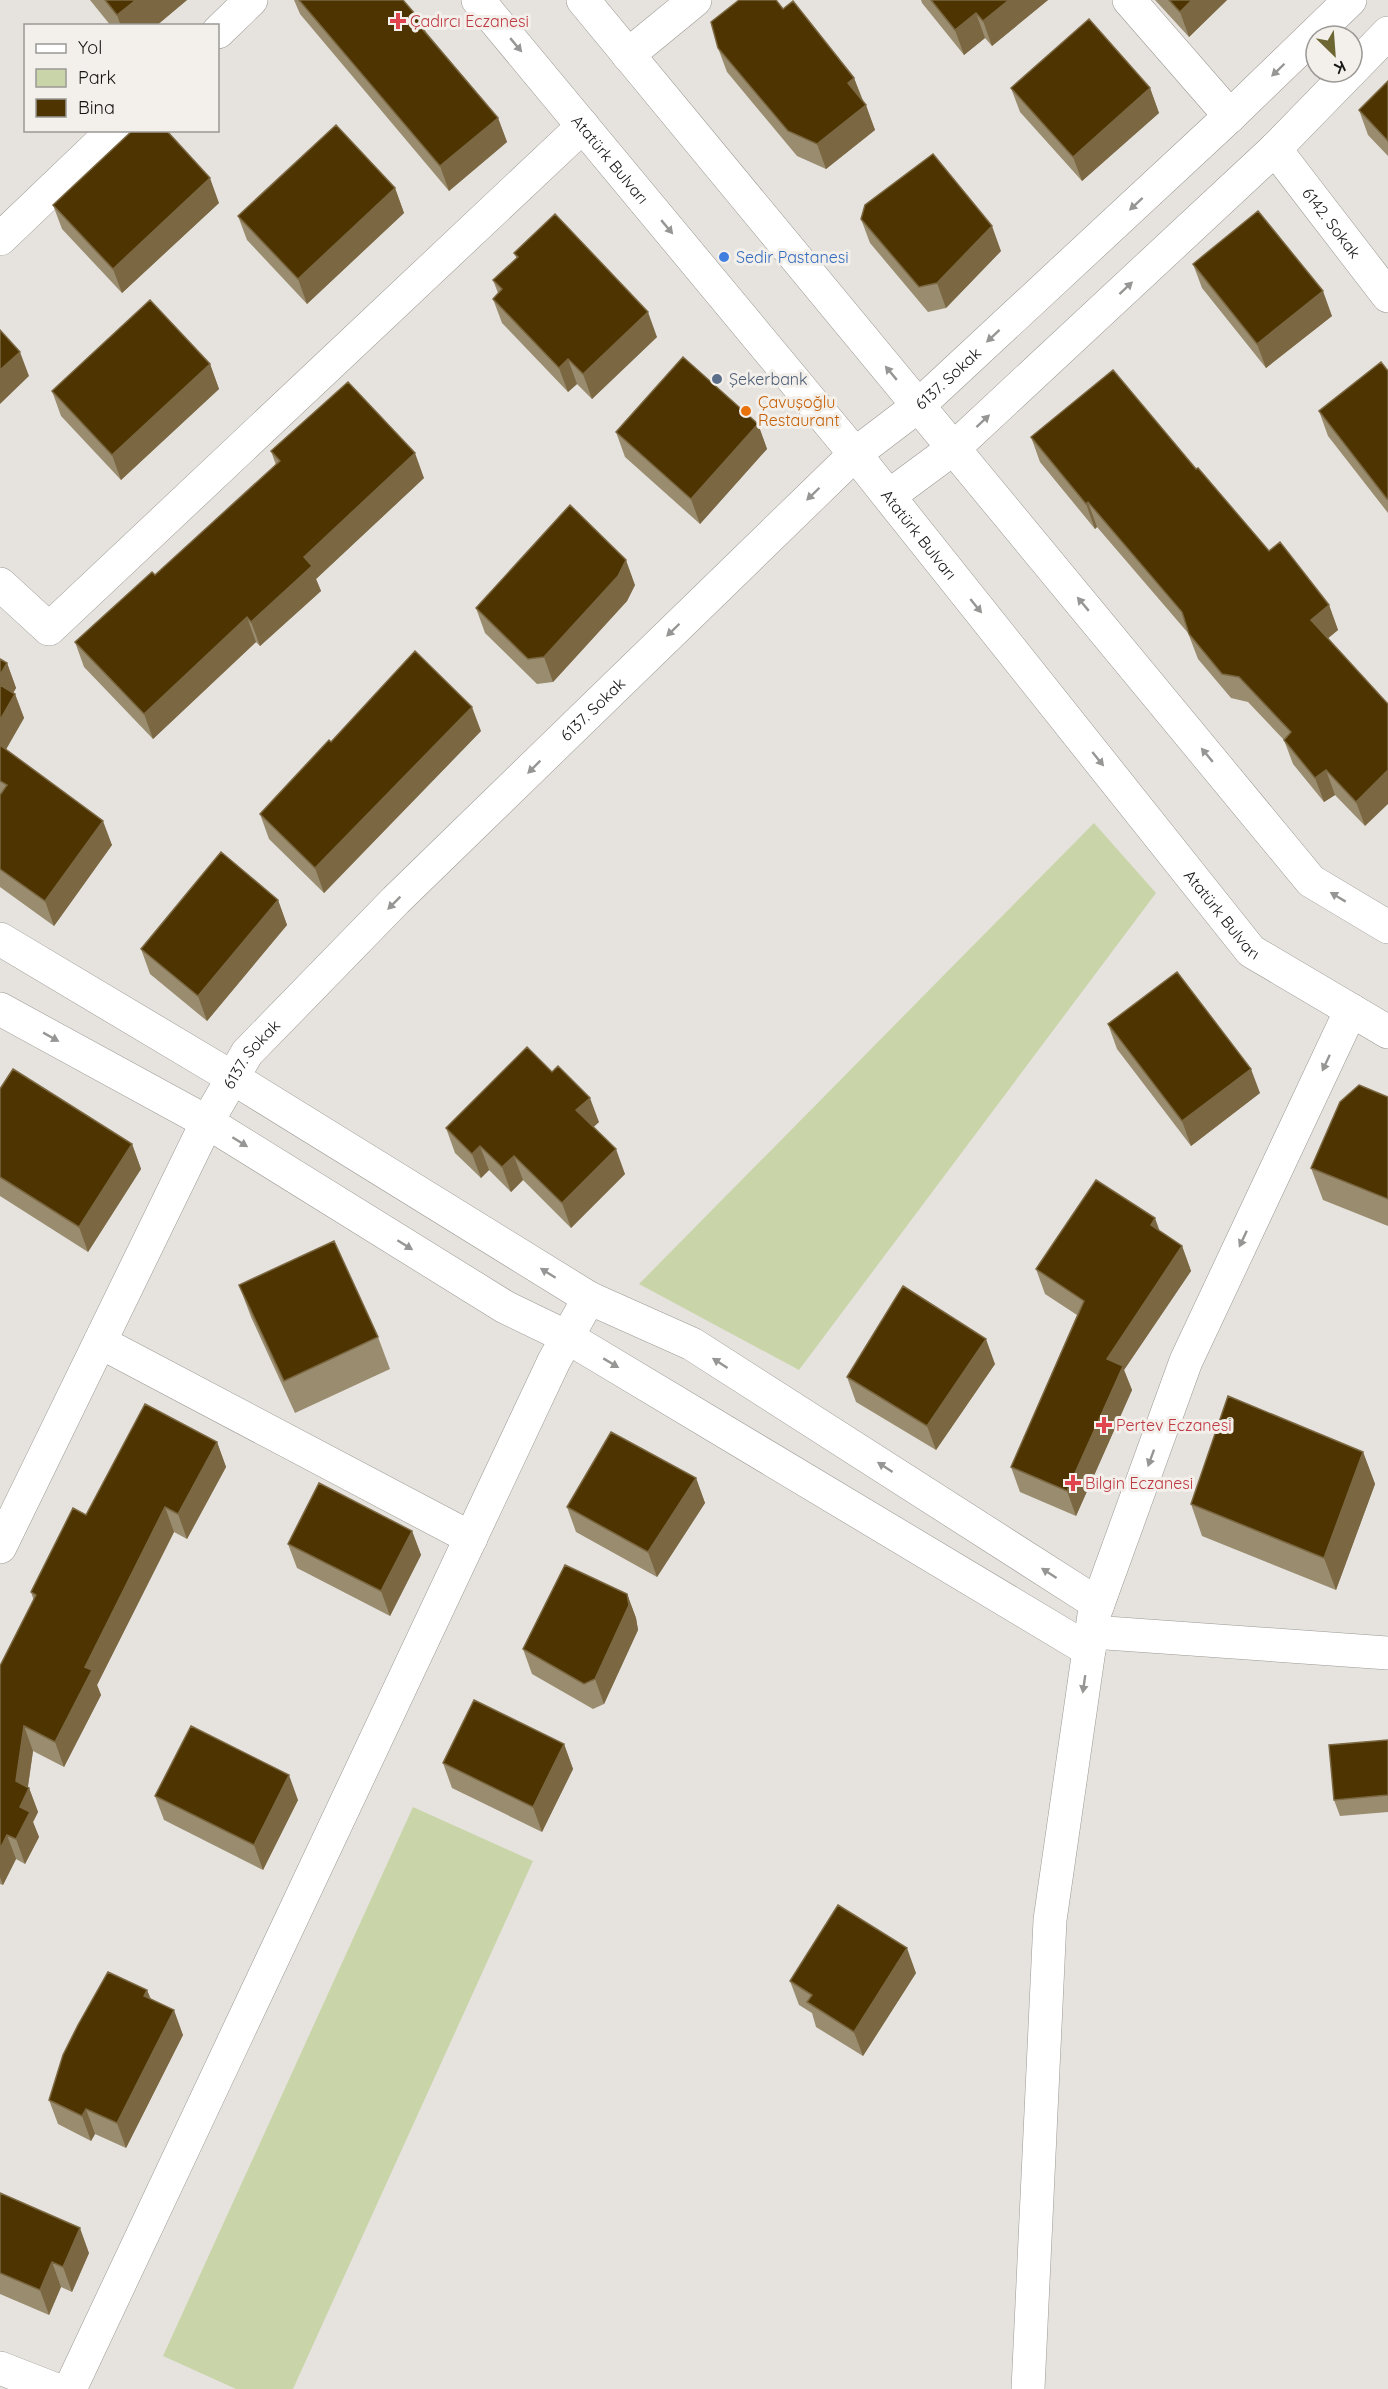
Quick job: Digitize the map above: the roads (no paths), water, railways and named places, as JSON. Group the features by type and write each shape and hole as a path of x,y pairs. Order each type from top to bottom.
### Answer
{"street":[{"path":"219,31 251,0"},
{"name":"Atatürk Bulvarı","path":"478,0 855,454 1251,951 1388,1032"},
{"path":"583,0 1311,881 1388,927"},
{"path":"628,55 695,0"},
{"path":"1129,0 1230,116"},
{"name":"6137. Sokak","path":"0,1547 207,1122 247,1053 396,900 855,454 918,406 1230,116 1350,0"},
{"path":"1364,58 1388,33"},
{"path":"889,496 954,448 1275,149 1338,84"},
{"path":"0,584 49,629 583,126"},
{"path":"0,239 112,132"},
{"name":"6142. Sokak","path":"1275,149 1388,296"},
{"path":"0,939 233,1078 588,1298 692,1344 1093,1629"},
{"path":"0,1009 207,1122 505,1307 567,1336 1093,1629 1388,1653"},
{"path":"1028,2389 1050,1920 1093,1629 1186,1361 1351,1010"},
{"path":"70,2389 471,1538 567,1336 588,1298"},
{"path":"100,1342 471,1538"},
{"path":"0,2368 54,2389"}],"place":[{"name":"Çadırcı Eczanesi","path":"398,21"},
{"name":"Sedir Pastanesi","path":"724,257"},
{"name":"Şekerbank","path":"717,379"},
{"name":"Çavuşoğlu Restaurant","path":"746,411"},
{"name":"Pertev Eczanesi","path":"1104,1425"},
{"name":"Bilgin Eczanesi","path":"1073,1483"}]}
